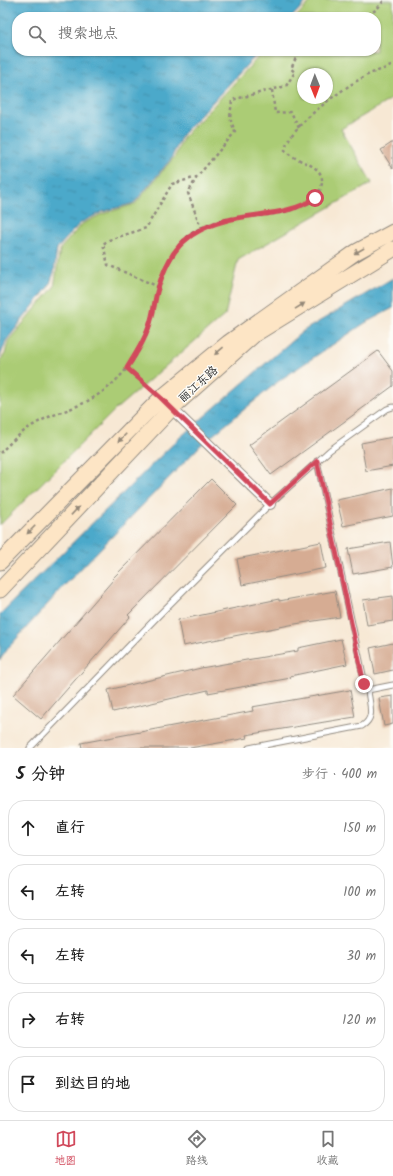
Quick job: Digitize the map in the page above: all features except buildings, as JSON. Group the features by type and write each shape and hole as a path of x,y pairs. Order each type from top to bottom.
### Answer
{"main road":[{"name":"丽江东路","path":"0,590 168,405 228,343 356,252 393,232"},
{"name":"丽江东路","path":"0,562 168,405 255,334 393,249"}],"street":[{"path":"168,405 270,504"}],"lane":[{"path":"30,748 159,615 270,504 330,450 387,409 393,408"},
{"path":"249,748 362,726 369,722 371,716 368,690 364,684 317,461"},
{"path":"368,690 393,685"}],"path":[{"path":"374,12 377,10 384,0"},
{"path":"201,228 188,193 197,177 235,132 230,118 232,100 286,86 295,72 290,69 296,56"},
{"path":"0,453 13,440 34,424 95,398 127,368 146,335 159,286 178,248 192,233 201,228 233,218 282,212 307,203 318,195 322,185 318,172 312,164 289,155 285,150 288,139 317,109 342,90 362,77 393,65"},
{"path":"272,90 275,113 291,112 299,128"},
{"path":"159,286 108,265 103,244 110,240 146,228 172,184 197,177"},
{"path":"127,368 168,405"}],"green space":[{"path":"312,0 393,0 393,98 341,129 372,183 238,260 225,315 116,409 0,525 0,360 5,354 8,341 54,287 60,249 82,224 102,214 135,204 175,156 184,136 259,56 381,56 381,12 301,12"}],"water":[{"path":"0,0 308,0 297,12 12,12 12,56 255,56 182,135 171,159 134,203 102,212 80,223 57,249 54,272 49,286 6,341 0,357"},
{"path":"393,278 393,308 365,323 280,380 201,445 65,585 9,647 0,660 0,614 177,440 303,331"}],"route":[{"path":"315,198 307,203 282,212 233,218 205,226 192,233 181,243 174,253 159,286 146,335 127,368 161,398 270,504 317,461 364,684"}]}
